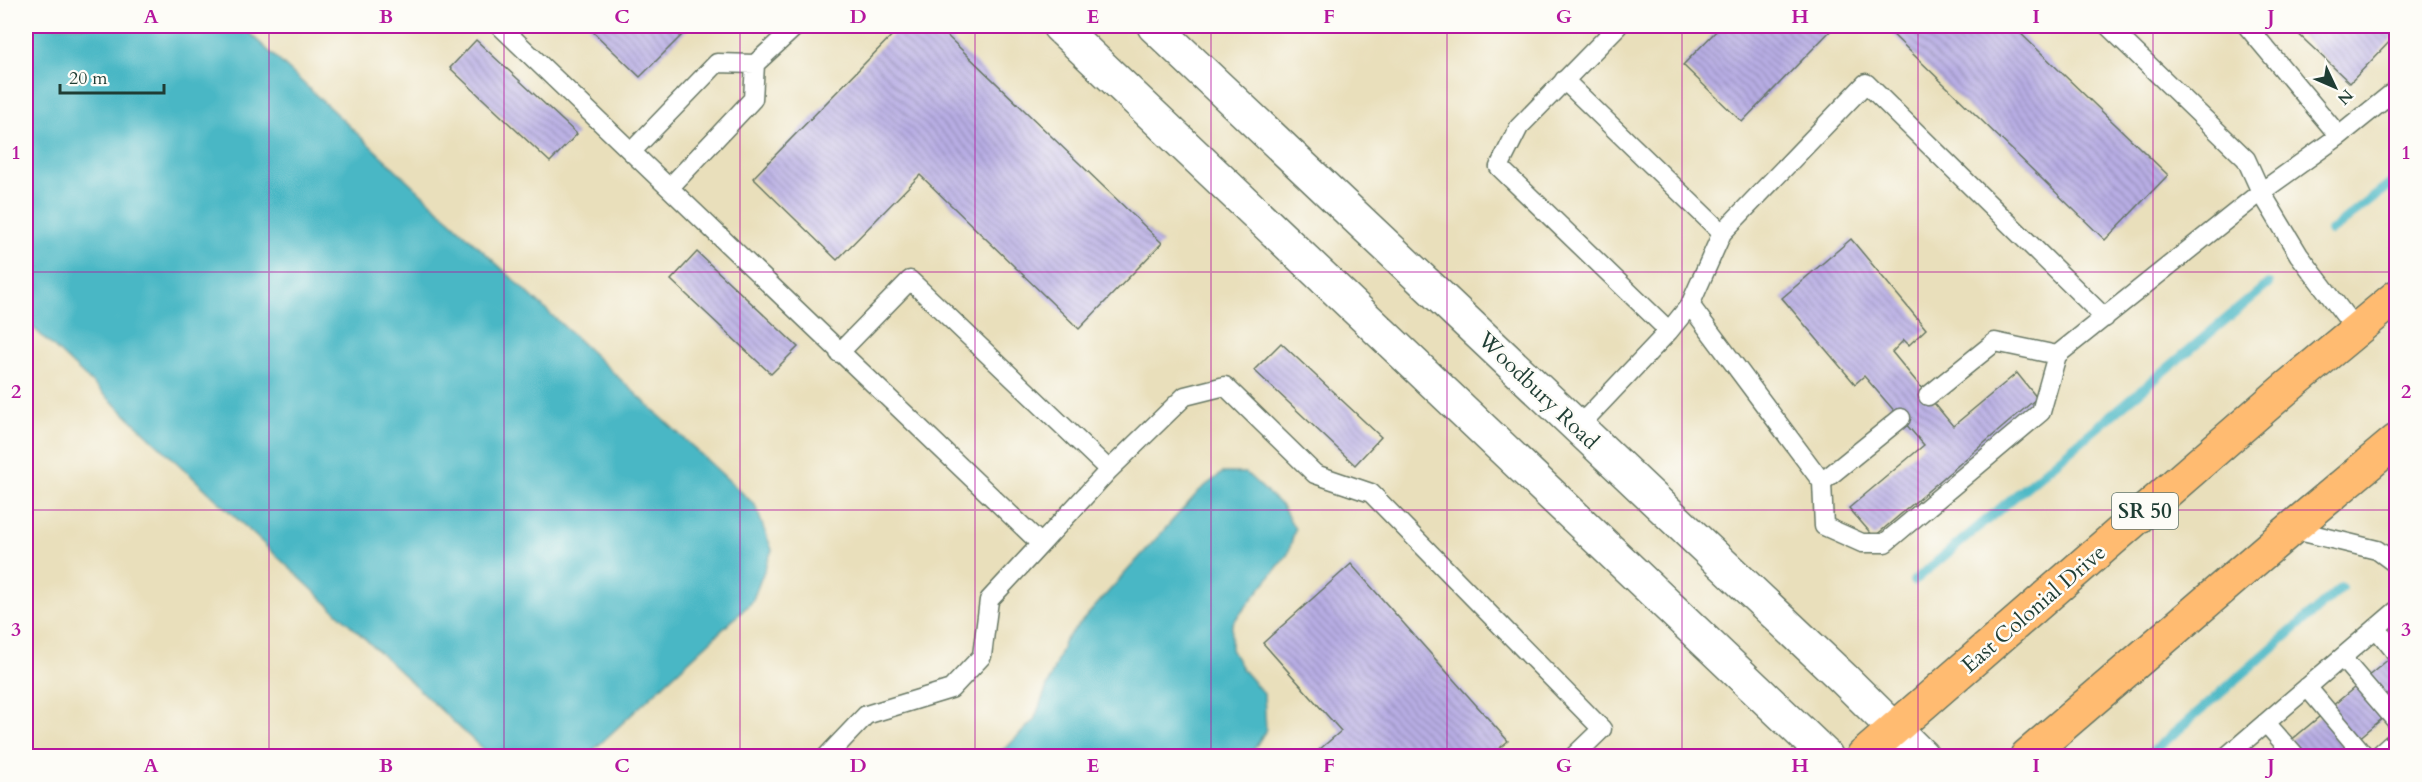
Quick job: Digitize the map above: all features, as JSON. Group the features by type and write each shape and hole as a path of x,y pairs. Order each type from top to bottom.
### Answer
{"highway":[{"name":"East Colonial Drive","path":"1863,756 2284,390 2397,297"},
{"path":"2027,756 2397,441"}],"street":[{"path":"1059,26 1826,756"},
{"name":"Woodbury Road","path":"1154,26 1922,756"}],"lane":[{"path":"500,26 1041,544"},
{"path":"670,187 753,99 755,64 796,26"},
{"path":"1618,26 1518,127 1499,167 1669,331"},
{"path":"2108,26 2246,159 2261,192 2299,255 2356,330"},
{"path":"2247,26 2339,136"},
{"path":"632,151 717,63 755,64"},
{"path":"1564,80 1722,233"},
{"path":"1578,427 1669,331 1690,305 1722,233 1866,83 2105,318"},
{"path":"1690,305 1822,482 1824,526 1862,543 1885,543 2040,412 2057,355 2261,192 2339,136 2397,90"},
{"path":"839,352 910,280 1109,470"},
{"path":"1928,396 1995,342 2057,355"},
{"path":"827,756 866,715 951,688 982,656 989,600 1109,470 1185,396 1225,386 1315,474 1371,493 1602,729 1574,756"},
{"path":"1822,482 1900,418"},
{"path":"2291,529 2377,550 2397,564"},
{"path":"2229,756 2397,611"},
{"path":"2376,628 2397,653"},
{"path":"2342,658 2397,721"},
{"path":"2307,687 2365,756"},
{"path":"2266,723 2295,756"},
{"path":"2378,756 2397,740"}],"water":[{"path":"26,26 242,26 755,505 772,550 752,602 587,756 490,756 26,321"},
{"path":"1222,473 1246,473 1282,506 1295,529 1288,554 1232,624 1231,649 1243,670 1264,694 1266,730 1250,756 992,756 1007,747 1034,720 1065,640 1200,490"}],"building":[{"path":"587,26 691,26 640,77"},
{"path":"901,26 937,26 1162,243 1079,329 920,175 837,260 753,178"},
{"path":"1721,26 1835,26 1742,122 1683,65"},
{"path":"1884,26 2013,26 2168,175 2105,240"},
{"path":"2290,26 2396,26 2396,35 2350,83"},
{"path":"476,40 577,134 550,162 450,68"},
{"path":"1851,239 1926,329 1909,345 1904,340 1892,352 1953,426 2017,373 2037,398 1874,537 1849,508 1924,445 1864,376 1855,384 1782,298"},
{"path":"697,252 798,347 771,374 671,280"},
{"path":"1281,343 1381,437 1355,465 1254,370"},
{"path":"1351,564 1508,741 1490,756 1312,756 1341,731 1263,643"},
{"path":"2396,653 2396,707 2338,756 2272,756"}],"waterway":[{"path":"2331,231 2396,180"},
{"path":"1914,581 2268,284"},
{"path":"2148,756 2341,588"}]}
